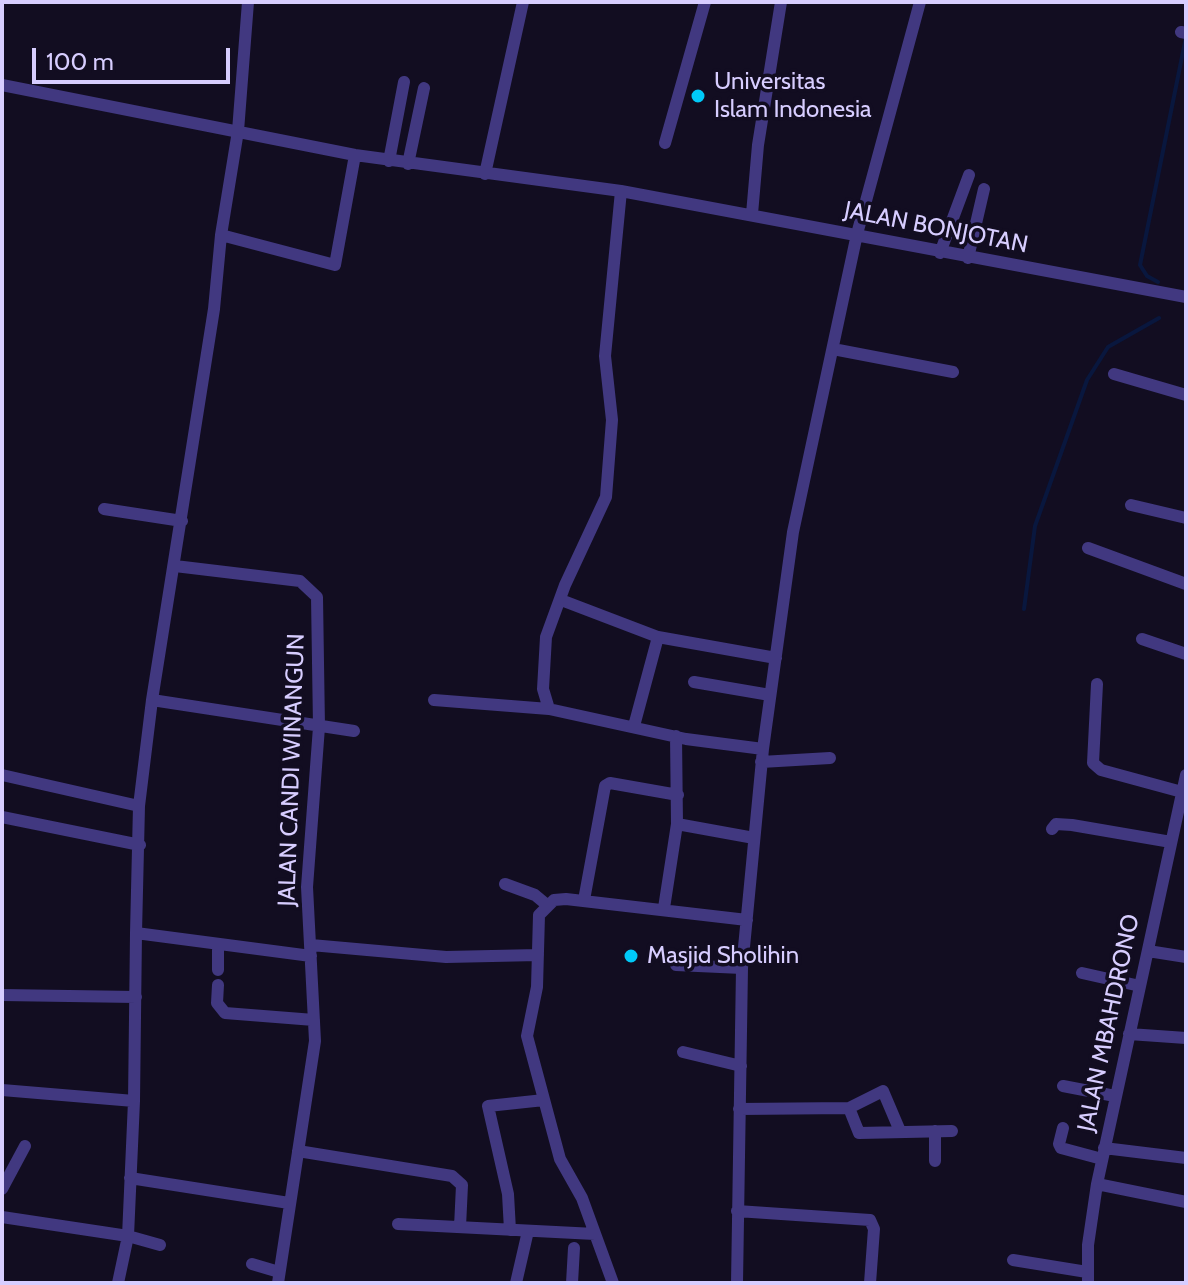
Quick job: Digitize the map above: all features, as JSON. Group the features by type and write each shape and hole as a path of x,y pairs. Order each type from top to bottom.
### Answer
{"street":[{"path":"118,1283 128,1236 134,1101 139,806 152,700 214,309 221,235 238,131 248,2"},
{"path":"485,174 523,2"},
{"path":"665,143 705,2"},
{"path":"752,214 758,145 781,2"},
{"path":"737,1283 742,968 762,755 793,532 857,234 920,2"},
{"path":"389,161 404,82"},
{"name":"JALAN BONJOTAN","path":"2,85 355,155 621,191 1186,297"},
{"path":"408,164 424,88"},
{"path":"221,235 335,265 355,155"},
{"path":"940,253 969,175"},
{"path":"968,258 984,189"},
{"path":"549,709 543,689 544,653 561,600 606,497 612,420 605,356 621,191"},
{"path":"833,349 953,372"},
{"path":"1114,374 1186,395"},
{"path":"1131,505 1186,518"},
{"path":"104,509 182,521"},
{"path":"1088,548 1186,584"},
{"name":"JALAN CANDI WINANGUN","path":"175,566 300,581 310,587 317,597 319,727 307,887 314,1020 312,1067 278,1277"},
{"path":"561,600 658,637 776,658"},
{"path":"634,726 658,637"},
{"path":"1142,639 1186,654"},
{"path":"694,682 770,695"},
{"path":"1097,684 1093,755 1096,767 1182,792"},
{"path":"152,700 354,731"},
{"path":"434,700 549,709 762,755 830,758"},
{"path":"664,908 677,824 676,736"},
{"path":"2,775 139,806"},
{"name":"JALAN MBAHDRONO","path":"1088,1278 1103,1153 1186,775"},
{"path":"584,900 605,786 610,783 678,795"},
{"path":"2,817 140,845"},
{"path":"677,824 754,838"},
{"path":"1052,829 1056,824 1072,825 1186,839"},
{"path":"505,884 535,895 547,905"},
{"path":"613,1283 582,1198 560,1159 527,1036 537,987 539,915 554,900 584,900 747,920"},
{"path":"136,933 218,945 446,957 538,955"},
{"path":"218,945 218,970"},
{"path":"1148,951 1186,957"},
{"path":"676,965 742,968"},
{"path":"1082,973 1140,986"},
{"path":"218,985 217,1003 225,1013 314,1020"},
{"path":"2,995 136,997"},
{"path":"1129,1034 1186,1038"},
{"path":"683,1052 741,1066"},
{"path":"1063,1086 1115,1096"},
{"path":"2,1090 134,1101"},
{"path":"739,1109 849,1108 883,1091 900,1131"},
{"path":"510,1230 508,1194 488,1106 544,1100"},
{"path":"849,1108 859,1133 952,1131"},
{"path":"1063,1128 1061,1148 1186,1158"},
{"path":"935,1131 935,1161"},
{"path":"2,1189 25,1146"},
{"path":"298,1151 458,1179 462,1185 460,1227"},
{"path":"130,1178 289,1203"},
{"path":"1097,1184 1186,1202"},
{"path":"737,1211 870,1220 874,1229 870,1283"},
{"path":"2,1217 128,1236 160,1245"},
{"path":"398,1224 595,1234"},
{"path":"516,1283 528,1231"},
{"path":"572,1283 574,1248"},
{"path":"1013,1260 1088,1278"},
{"path":"252,1264 278,1277"}],"waterway":[{"path":"1158,282 1147,276 1140,265 1186,37"},
{"path":"1024,609 1035,526 1087,380 1108,347 1159,318"}],"place":[{"name":"Universitas Islam Indonesia","path":"698,96"},
{"name":"Masjid Sholihin","path":"631,956"}]}
